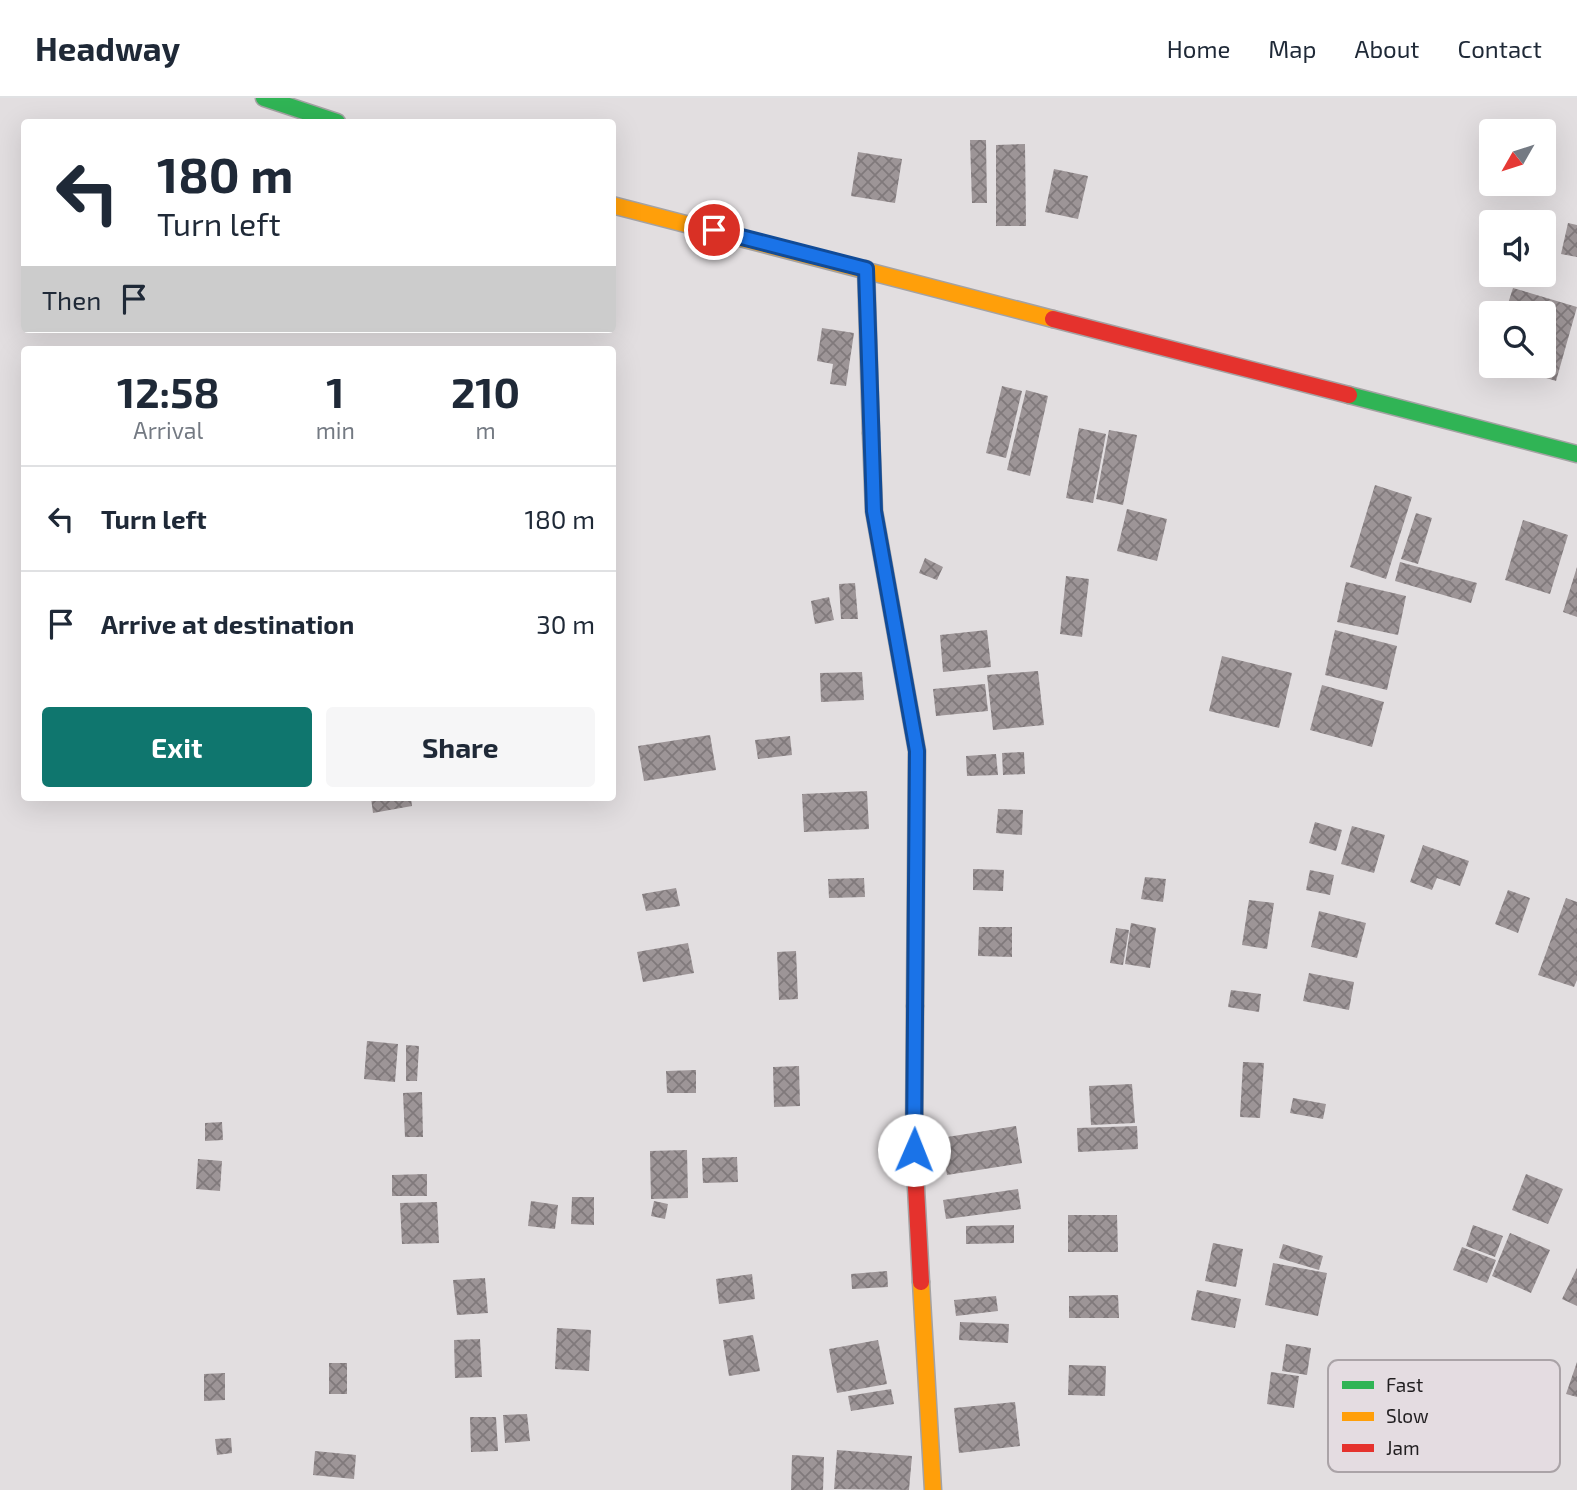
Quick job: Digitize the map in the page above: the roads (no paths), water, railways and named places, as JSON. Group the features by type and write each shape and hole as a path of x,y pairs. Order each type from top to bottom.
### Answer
{"main road":[{"path":"264,98 328,119"},
{"path":"616,206 1577,454"},
{"path":"866,269 874,511 917,751 914,1150 933,1490"}]}
